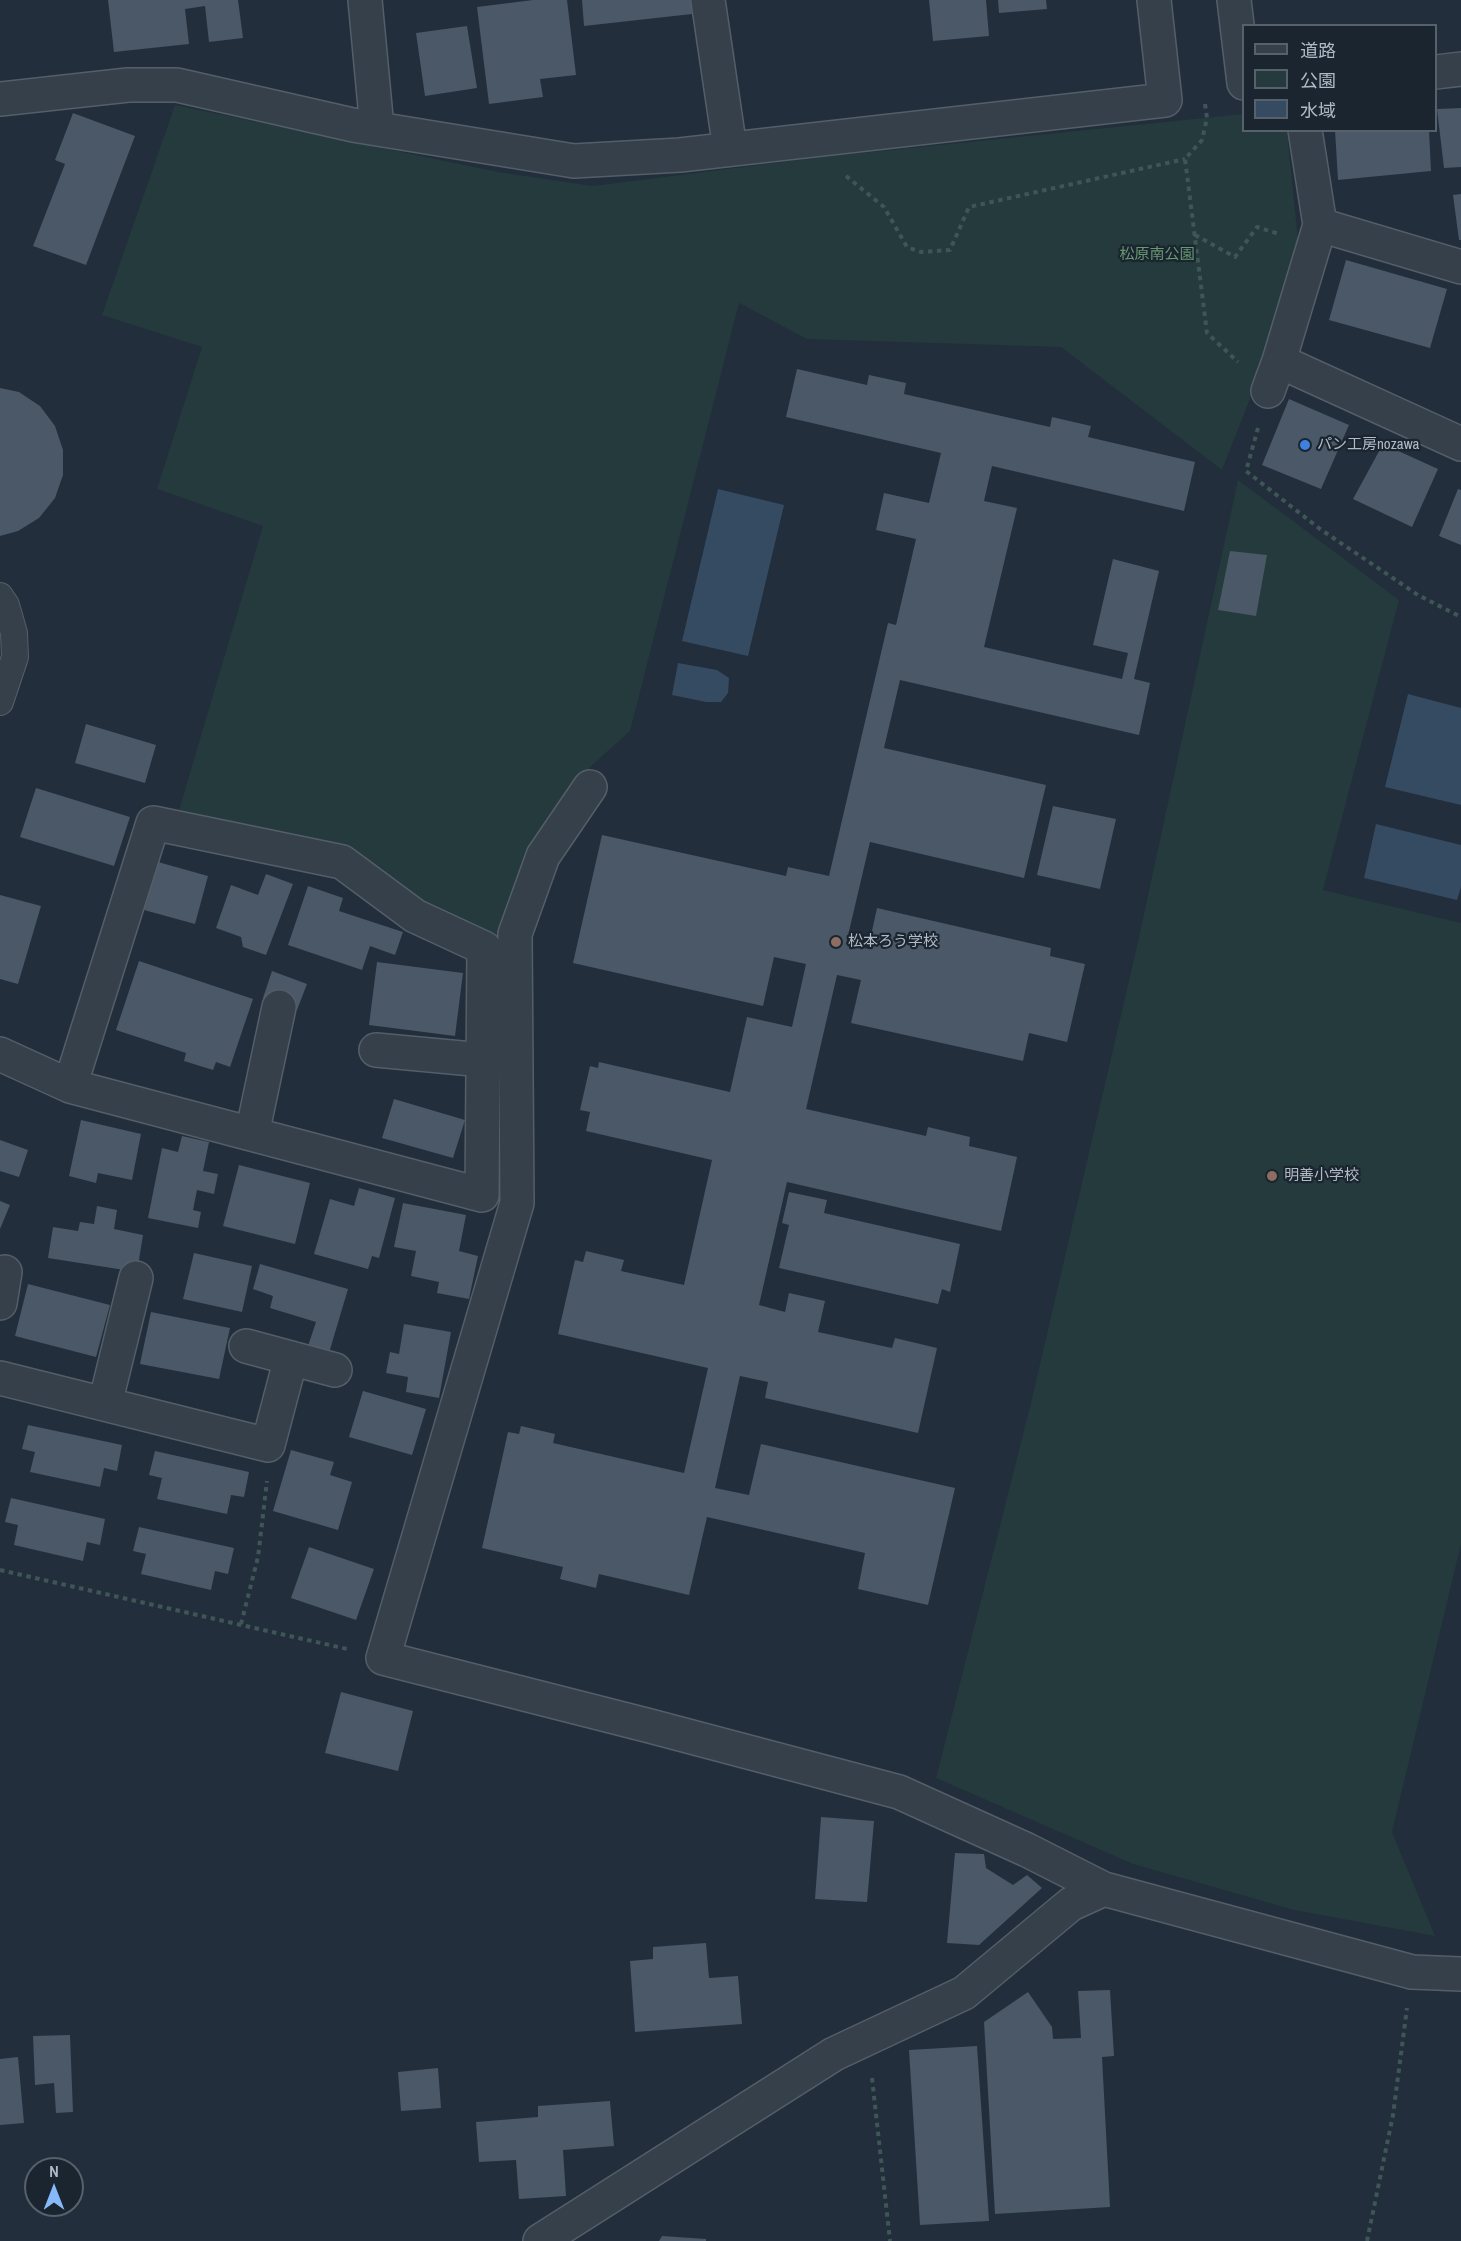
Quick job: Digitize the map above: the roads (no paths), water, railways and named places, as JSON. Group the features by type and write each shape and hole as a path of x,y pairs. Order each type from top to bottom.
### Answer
{"street":[{"path":"365,0 377,128"},
{"path":"708,0 730,149"},
{"path":"0,99 128,85 177,85 353,125 574,161 680,154 1165,100 1155,0"},
{"path":"1234,0 1242,66"},
{"path":"1437,72 1461,69"},
{"path":"1305,132 1317,235 1273,376 1461,444"},
{"path":"1317,235 1461,267"},
{"path":"591,787 543,856 515,934 517,1203 382,1658 899,1792 1104,1888 1412,1972 1461,1974"},
{"path":"0,1054 70,1086 482,1194 484,948 415,916 342,862 153,823 70,1086"},
{"path":"252,1134 279,1007"},
{"path":"376,1050 483,1060"},
{"path":"105,1404 136,1278"},
{"path":"246,1346 335,1370"},
{"path":"0,1378 268,1445 291,1358"},
{"path":"540,2241 834,2054 964,1992 1071,1904 1104,1888"}],"lane":[{"path":"0,596 6,605 14,633 15,657 0,702"}],"water":[{"path":"718,489 784,505 748,656 682,641"},
{"path":"678,663 717,670 729,678 728,693 721,702 706,702 672,695"},
{"path":"1408,694 1461,708 1461,805 1385,787"},
{"path":"1376,824 1461,845 1461,887 1457,900 1364,878"}],"place":[{"name":"パン工房nozawa","path":"1305,445"},
{"name":"松本ろう学校","path":"836,942"},
{"name":"明善小学校","path":"1272,1176"}],"park label":[{"name":"松原南公園","path":"1157,255"}]}
